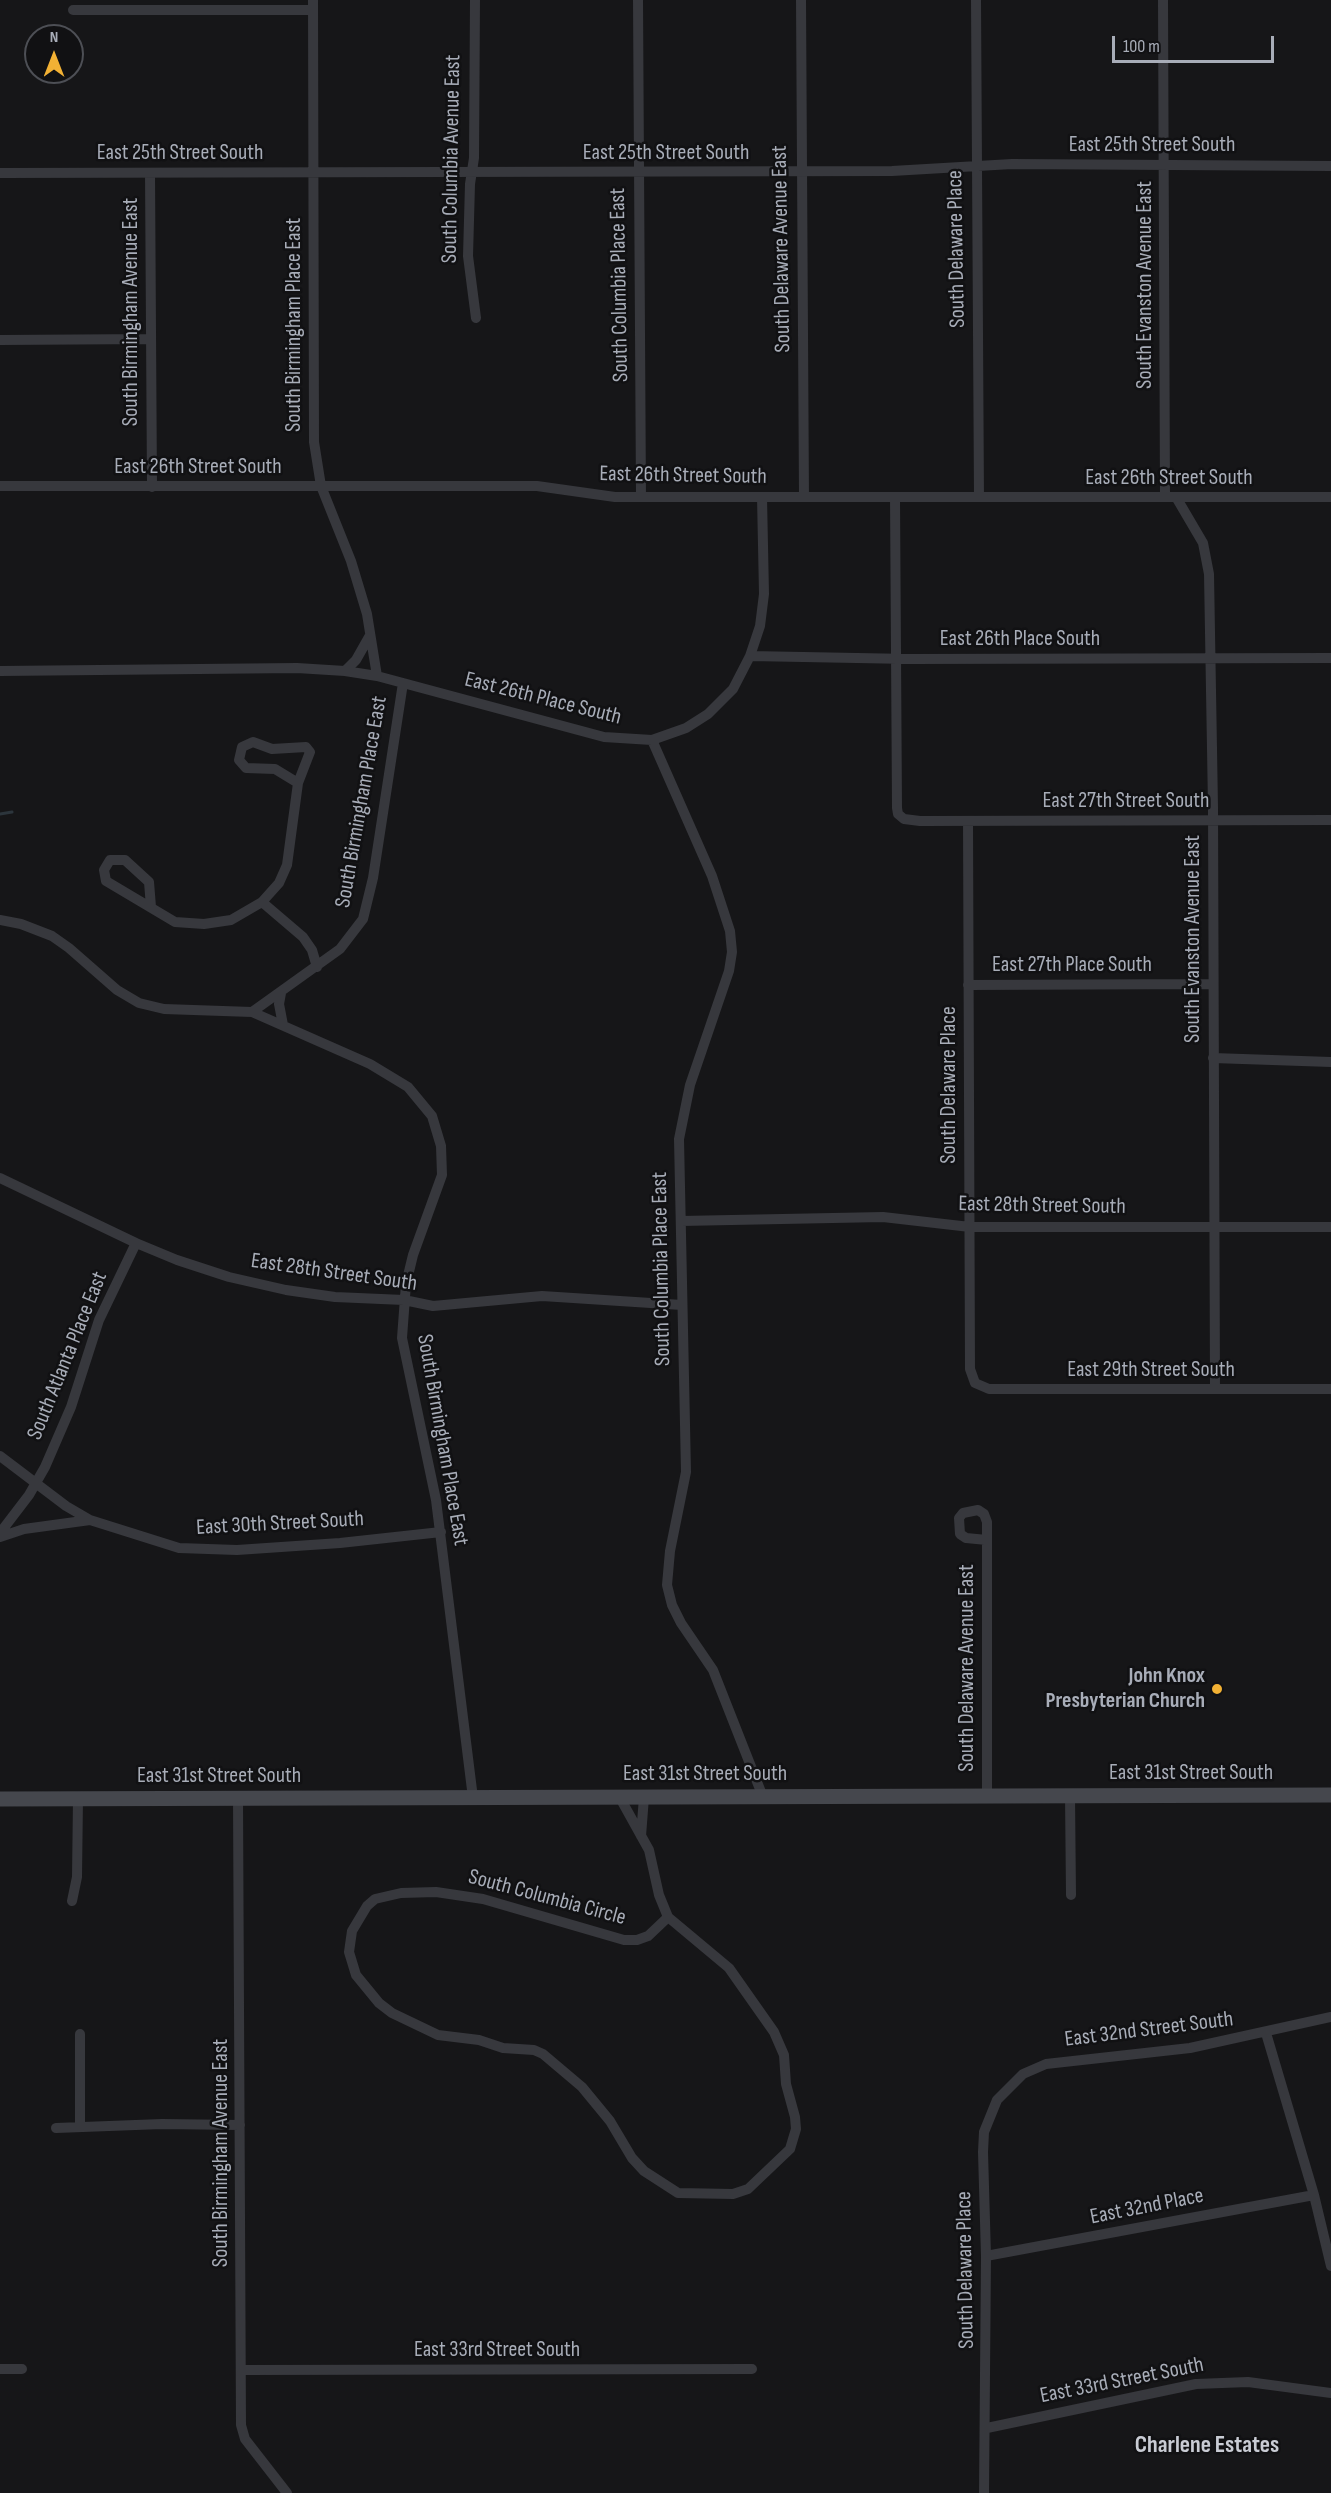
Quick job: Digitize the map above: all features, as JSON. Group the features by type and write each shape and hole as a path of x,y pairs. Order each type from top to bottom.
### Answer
{"main road":[{"name":"East 31st Street South","path":"0,1799 1331,1795"}],"street":[{"name":"South Columbia Avenue East","path":"475,0 468,256 476,318"},
{"name":"South Columbia Place East","path":"638,0 641,497"},
{"name":"South Delaware Avenue East","path":"801,0 800,172 804,497"},
{"name":"South Delaware Place","path":"976,0 979,497"},
{"name":"South Evanston Avenue East","path":"1164,0 1164,165 1170,497 1194,526 1208,559 1213,821 1215,1389"},
{"path":"73,10 313,5"},
{"name":"South Birmingham Place East","path":"313,5 314,428 321,486 360,589 376,676"},
{"name":"East 25th Street South","path":"0,173 800,172 892,171 976,165 1331,166"},
{"name":"South Birmingham Avenue East","path":"150,173 152,487"},
{"path":"0,340 150,339"},
{"name":"East 26th Street South","path":"0,486 552,486 601,496 641,497 1331,496"},
{"path":"750,656 760,626 764,594 762,497"},
{"path":"895,497 896,658"},
{"path":"345,671 356,660 369,637"},
{"name":"East 26th Place South","path":"0,671 286,668 345,671 376,676 604,737 652,740 686,728 708,714 733,689 750,656 1331,658"},
{"name":"East 27th Street South","path":"896,658 897,808 898,814 904,819 920,822 1331,820"},
{"name":"South Birmingham Place East","path":"252,1012 316,967 350,939 363,919 374,878 403,683"},
{"name":"South Columbia Place East","path":"652,740 712,876 730,931 732,952 729,971 683,1109 679,1139 686,1472 670,1551 667,1584 672,1605 681,1623 713,1670 764,1797"},
{"path":"151,907 149,882 125,861 114,860 107,863 104,876 106,881 175,922 204,924 231,920 262,902 279,883 287,865 298,783 310,757 306,747 273,749 253,742 242,747 239,760 246,768 275,769 298,783"},
{"name":"South Delaware Place","path":"968,821 970,1369 975,1383"},
{"path":"262,902 303,937 312,950 316,967"},
{"path":"0,920 21,924 52,936 117,990 139,1003 164,1009 252,1012"},
{"name":"East 27th Place South","path":"968,985 1213,984"},
{"path":"281,993 279,1004 283,1025"},
{"name":"South Birmingham Place East","path":"252,1012 394,1076 422,1101 432,1116 441,1146 442,1175 412,1255 404,1300 402,1338 430,1467 441,1532 473,1798"},
{"path":"1213,1058 1331,1062"},
{"name":"East 28th Street South","path":"0,1178 136,1243 209,1271 258,1284 335,1297 404,1300 433,1306 521,1296 570,1296 682,1305"},
{"name":"East 28th Street South","path":"681,1221 883,1217 970,1227 1331,1227"},
{"name":"South Atlanta Place East","path":"36,1483 71,1407 99,1320 136,1243"},
{"name":"East 29th Street South","path":"975,1383 989,1389 1330,1389"},
{"path":"0,1456 36,1483 0,1533"},
{"name":"East 30th Street South","path":"36,1483 90,1520 179,1548 237,1550 441,1532"},
{"name":"East 30th Street South","path":"0,1538 24,1529 90,1520"},
{"name":"South Delaware Avenue East","path":"987,1540 987,1796"},
{"name":"South Columbia Circle","path":"619,1796 649,1850 659,1895 668,1917 729,1968 774,2032 784,2055 786,2084 795,2117 795,2138 790,2150 748,2189 733,2194 691,2195 678,2193 662,2184 632,2157 610,2121 582,2087 543,2054 534,2050 503,2049 478,2040 438,2035 419,2028 379,2003 350,1964 352,1931 367,1906 375,1899 401,1893 462,1894 624,1940 637,1940 648,1936 668,1917"},
{"path":"1070,1796 1071,1895"},
{"name":"South Columbia Circle","path":"641,1836 644,1797"},
{"name":"South Birmingham Avenue East","path":"238,1798 241,2425 245,2439 287,2493"},
{"path":"72,1901 77,1877 78,1799"},
{"name":"East 32nd Street South","path":"991,2112 1014,2081 1033,2068 1046,2064 1190,2048 1331,2017"},
{"path":"1266,2033 1314,2195 1331,2266"},
{"path":"80,2034 80,2126"},
{"name":"South Delaware Place","path":"987,2428 983,2152 984,2132 991,2112"},
{"path":"56,2127 240,2125"},
{"name":"East 32nd Place","path":"986,2256 1314,2195"},
{"path":"0,2369 22,2369"},
{"name":"East 33rd Street South","path":"242,2370 752,2369"},
{"name":"East 33rd Street South","path":"987,2428 1196,2384 1248,2382 1331,2393"},
{"path":"984,2493 987,2428"}],"waterway":[{"path":"0,814 12,812"}],"place":[{"name":"John Knox Presbyterian Church","path":"1217,1689"}],"district":[{"name":"Charlene Estates","path":"1207,2446"}]}
